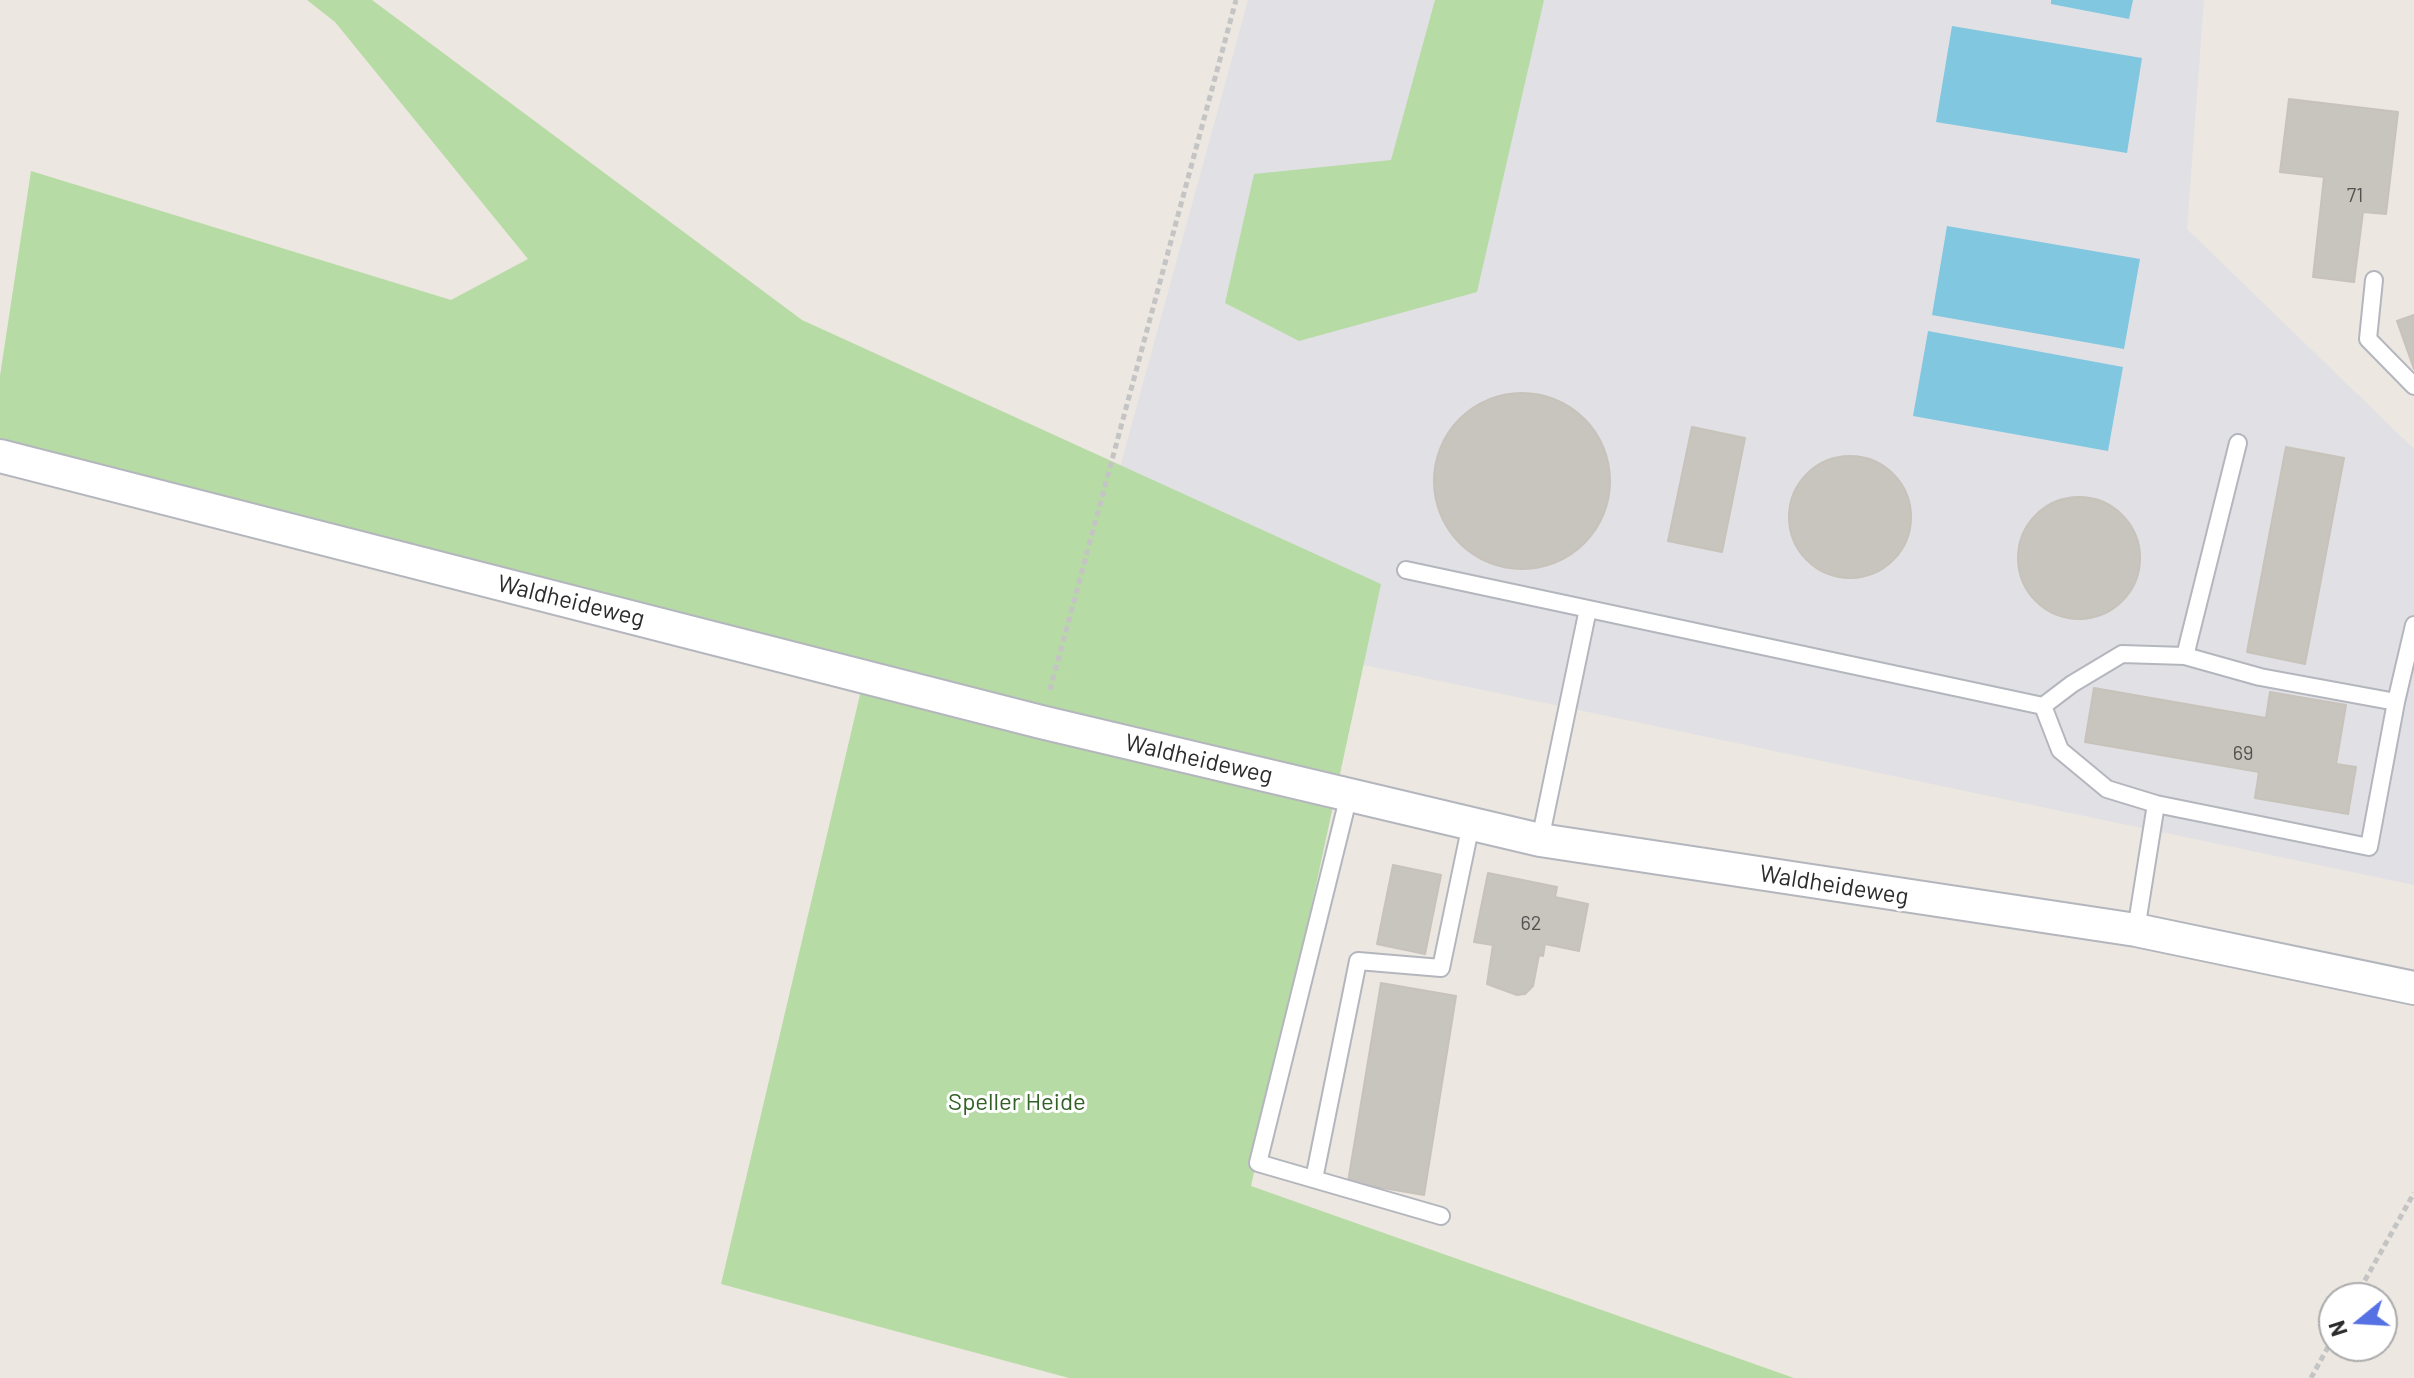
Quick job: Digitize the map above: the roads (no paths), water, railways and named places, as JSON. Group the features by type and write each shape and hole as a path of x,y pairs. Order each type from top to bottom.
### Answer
{"street":[{"name":"Waldheideweg","path":"0,456 1041,722 1540,840 2136,930 2414,988"}],"lane":[{"path":"2374,280 2368,339 2414,386"},
{"path":"2185,656 2238,443"},
{"path":"1406,570 2043,706 2072,684 2122,654 2185,656 2260,677 2396,702"},
{"path":"1540,840 1588,609"},
{"path":"2043,706 2060,750 2107,789 2156,804 2369,847 2414,625"},
{"path":"1349,795 1258,1163 1441,1216"},
{"path":"2136,930 2156,804"},
{"path":"1314,1179 1358,961 1441,968 1471,824"}],"water":[{"path":"2051,0 2133,0 2129,19 2051,4"},
{"path":"1952,26 2142,58 2127,153 1936,122"},
{"path":"1947,226 2140,259 2124,349 1932,315"},
{"path":"1928,331 2123,367 2108,451 1913,416"}],"park label":[{"name":"Speller Heide","path":"1017,1102"}]}
